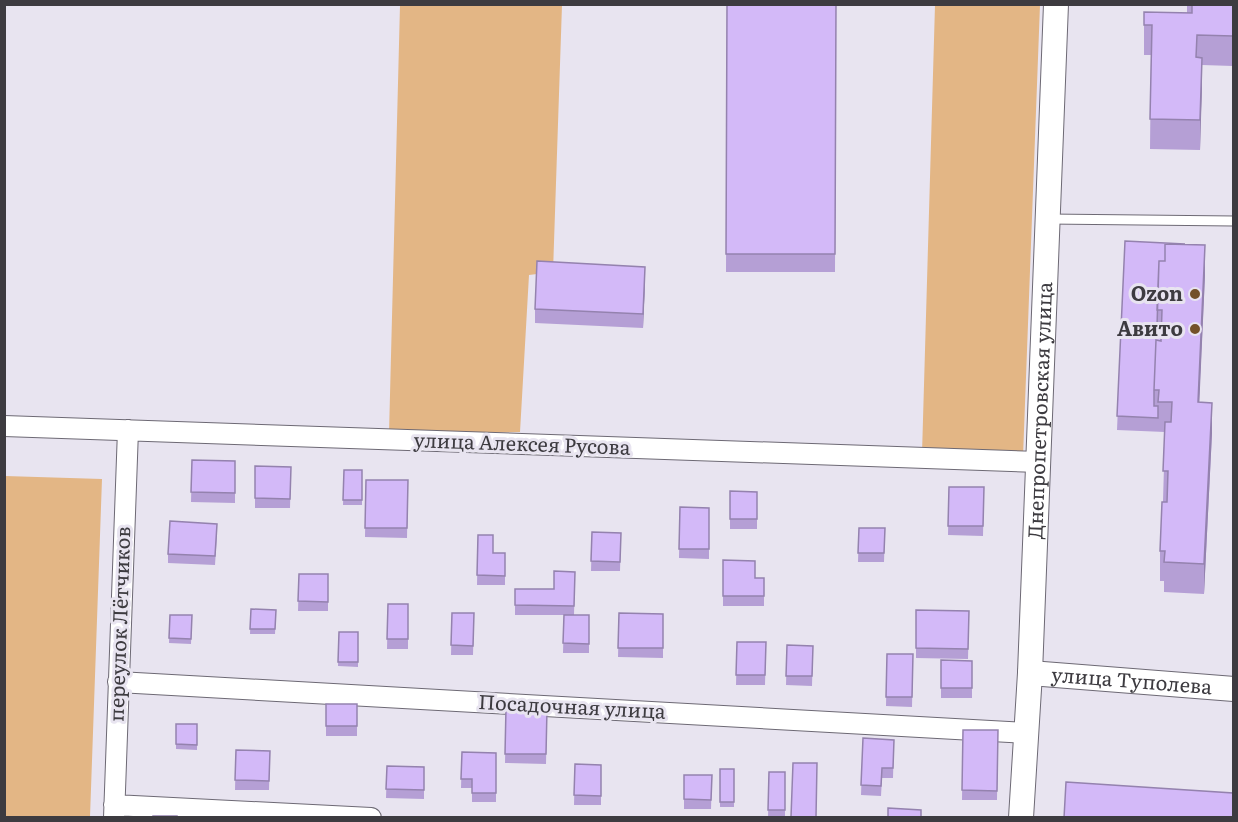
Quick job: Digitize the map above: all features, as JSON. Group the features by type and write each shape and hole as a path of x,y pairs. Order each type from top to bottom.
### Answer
{"street":[{"name":"Днепропетровская улица","path":"1021,818 1030,673 1056,4"},
{"name":"улица Алексея Русова","path":"4,426 1039,462"},
{"name":"переулок Лётчиков","path":"114,811 128,430"},
{"name":"улица Туполева","path":"1030,673 1233,689"},
{"name":"Посадочная улица","path":"118,682 1026,733"},
{"path":"114,811 371,818"}],"lane":[{"path":"1048,219 1233,221"}],"shaded area":[{"path":"400,5 562,5 553,272 529,275 520,432 389,434"},
{"path":"935,5 1040,5 1023,457 922,454"},
{"path":"5,476 102,479 90,817 5,817"}],"building":[{"path":"727,4 836,4 835,254 726,254"},
{"path":"1192,4 1233,4 1233,36 1197,35 1196,57 1202,58 1200,120 1150,119 1152,25 1144,25 1144,12 1192,13"},
{"path":"1125,241 1185,244 1165,244 1165,261 1159,261 1157,326 1161,326 1161,341 1156,340 1154,390 1154,406 1158,406 1158,418 1117,416"},
{"path":"1165,244 1205,245 1198,402 1212,403 1204,564 1164,562 1165,551 1160,551 1162,502 1167,502 1168,471 1163,471 1165,422 1171,422 1172,402 1158,402 1159,390 1154,390 1156,340 1161,341 1162,310 1157,310 1159,261 1165,261"},
{"path":"537,261 645,267 643,314 535,309"},
{"path":"192,460 235,461 235,493 191,492"},
{"path":"255,466 291,467 290,499 255,498"},
{"path":"344,470 362,470 362,500 343,500"},
{"path":"366,480 408,480 407,528 365,528"},
{"path":"949,487 984,487 983,526 948,526"},
{"path":"730,491 757,492 757,519 730,519"},
{"path":"680,507 709,508 709,549 679,549"},
{"path":"170,521 217,524 215,556 168,554"},
{"path":"859,528 885,528 884,553 858,553"},
{"path":"592,532 621,533 620,562 591,561"},
{"path":"478,535 493,535 493,553 505,553 505,576 477,575"},
{"path":"723,560 755,561 755,578 764,578 764,596 723,596"},
{"path":"554,571 575,572 574,606 515,605 515,589 554,589"},
{"path":"299,574 328,574 328,602 298,601"},
{"path":"388,604 408,604 408,639 387,639"},
{"path":"251,609 276,610 275,629 250,629"},
{"path":"916,610 969,611 968,649 916,648"},
{"path":"452,613 474,613 473,646 451,645"},
{"path":"619,613 663,614 663,648 618,648"},
{"path":"170,615 192,615 191,639 169,638"},
{"path":"564,615 589,615 589,644 563,643"},
{"path":"339,632 358,632 358,662 338,662"},
{"path":"737,642 766,642 765,675 736,675"},
{"path":"787,645 813,646 812,676 786,676"},
{"path":"887,654 913,654 912,697 886,697"},
{"path":"941,660 972,661 972,688 941,688"},
{"path":"326,704 357,704 357,726 326,726"},
{"path":"506,708 547,709 546,754 505,754"},
{"path":"176,724 197,724 197,745 176,744"},
{"path":"963,730 998,730 997,791 962,790"},
{"path":"863,738 894,740 893,768 882,768 881,786 861,785"},
{"path":"236,750 270,751 269,781 235,780"},
{"path":"462,752 496,753 496,793 472,793 472,779 461,779"},
{"path":"793,763 817,763 816,817 791,817"},
{"path":"575,764 601,765 601,796 574,795"},
{"path":"387,766 424,767 424,790 386,789"},
{"path":"720,769 734,769 734,802 720,802"},
{"path":"769,772 785,772 785,810 768,810"},
{"path":"684,775 712,775 711,800 684,799"},
{"path":"1066,782 1233,793 1233,818 1064,818"},
{"path":"888,808 921,810 921,818 888,818"},
{"path":"153,816 177,816 177,818 153,818"}],"place":[{"name":"Ozon","path":"1195,294"},
{"name":"Авито","path":"1195,329"}]}
